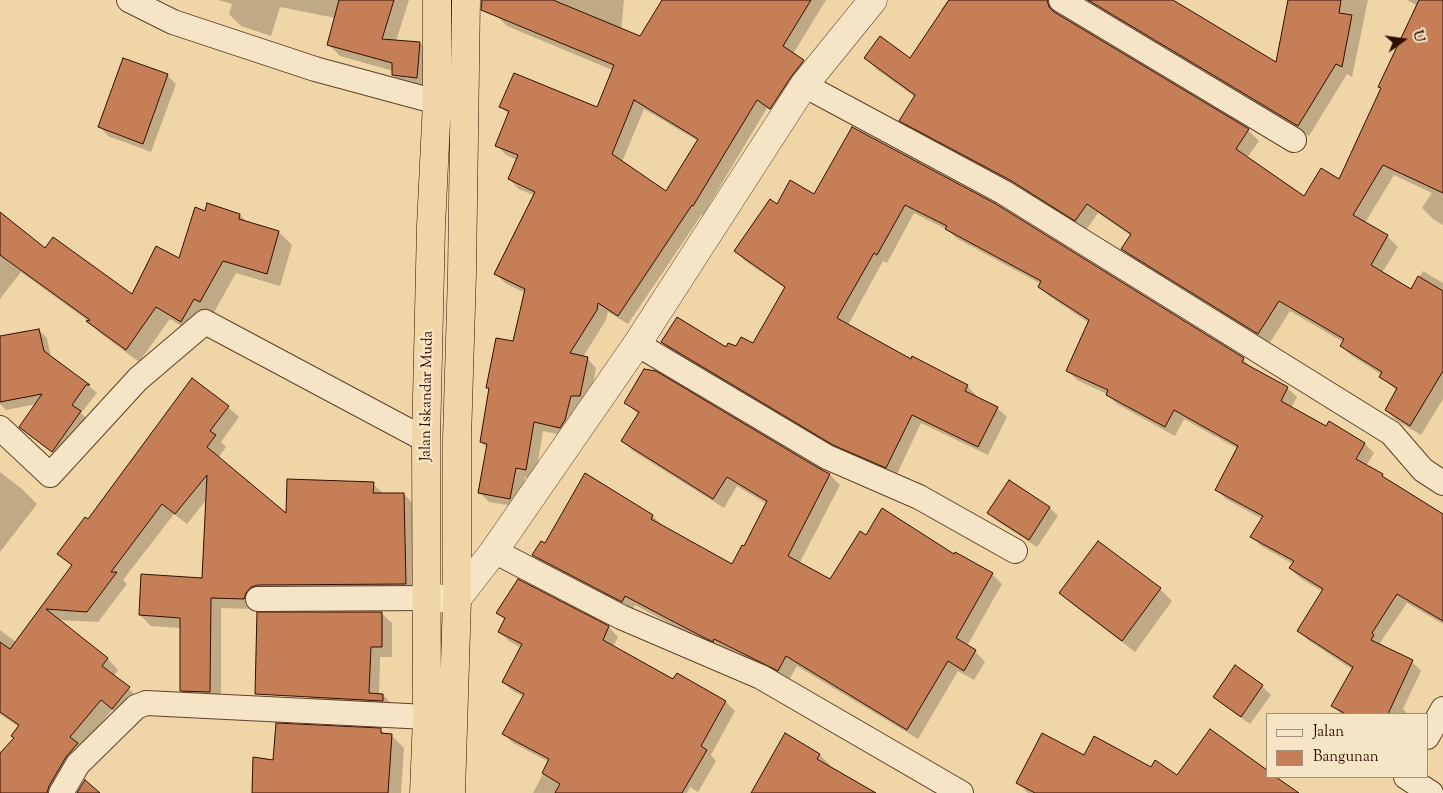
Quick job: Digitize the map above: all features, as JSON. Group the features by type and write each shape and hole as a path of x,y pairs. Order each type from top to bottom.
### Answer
{"highway":[{"name":"Jalan Iskandar Muda","path":"424,793 427,717 426,440 431,226 437,102 437,0"},
{"name":"Jalan Iskandar Muda","path":"451,793 457,600 457,439 466,0"}],"street":[{"path":"129,0 173,22 315,69 437,102"},
{"path":"258,599 427,598 457,600 494,552 637,344 804,85 873,0"},
{"path":"1061,0 1294,140"},
{"path":"804,85 1004,192 1366,417 1391,433 1423,470 1443,483"},
{"path":"0,428 50,476 138,379 205,322 426,440"},
{"path":"637,344 827,457 919,497 1014,551"},
{"path":"494,552 621,617 761,677 961,793"},
{"path":"61,793 78,764 136,706 146,702 427,717"},
{"path":"1428,735 1443,709"},
{"path":"1394,793 1404,778"},
{"path":"1407,778 1431,793"}],"building":[{"path":"339,0 394,0 382,39 420,42 417,78 392,75 392,63 327,45"},
{"path":"482,0 553,0 640,36 662,0 811,0 783,46 804,60 770,109 757,100 693,206 618,316 598,303 597,310 570,353 588,357 580,396 571,396 565,420 560,428 534,422 526,470 516,468 510,499 478,493 487,444 480,442 489,388 486,388 496,338 513,341 525,289 494,274 535,192 508,179 518,155 495,146 509,111 499,107 514,73 597,107 614,65 481,10","holes":["634,100 698,139 666,191 612,154"]},
{"path":"949,0 1047,0 1049,7 1054,12 1249,129 1236,149 1304,196 1321,168 1339,179 1381,88 1378,87 1419,0 1443,0 1443,193 1383,165 1353,215 1388,235 1371,265 1411,289 1418,276 1443,291 1443,371 1410,426 1385,410 1397,388 1379,377 1382,372 1340,346 1344,339 1279,301 1258,334 1121,249 1131,234 1087,204 1075,221 1010,180 899,121 915,95 864,58 880,36 910,58"},
{"path":"1088,0 1173,0 1276,62 1288,0 1341,0 1339,13 1352,15 1342,67 1336,64 1298,126"},
{"path":"123,58 168,74 143,144 98,127"},
{"path":"852,127 996,204 1244,358 1242,362 1288,387 1281,401 1326,426 1329,421 1365,443 1356,459 1383,474 1382,476 1443,514 1443,621 1397,594 1372,633 1374,635 1371,640 1413,660 1388,713 1344,713 1331,706 1353,667 1297,631 1323,589 1289,568 1294,561 1250,537 1263,516 1215,490 1238,446 1174,410 1165,427 1106,395 1108,390 1066,371 1089,320 1038,287 1041,281 945,229 947,226 905,205 877,255 874,253 837,318 911,359 912,356 968,385 965,391 998,407 978,447 912,415 886,468 833,445 661,342 677,317 726,347 728,343 736,346 741,337 753,343 785,287 734,251 770,199 777,204 790,180 814,194"},
{"path":"207,203 240,214 239,219 279,231 267,274 223,261 200,302 194,299 181,322 156,307 126,350 86,321 90,320 0,255 0,212 45,248 53,237 132,294 156,246 179,258 195,207 205,211"},
{"path":"39,329 44,351 90,385 86,385 72,405 81,411 52,452 19,427 42,394 0,402 0,336"},
{"path":"644,369 656,371 830,474 788,556 830,579 860,531 866,535 882,508 954,554 955,552 993,573 956,638 976,650 964,671 948,661 907,730 786,656 778,671 714,639 713,642 625,596 622,602 532,555 541,541 545,543 585,473 653,515 651,519 732,564 742,545 744,546 767,501 727,477 713,499 621,441 639,412 624,403"},
{"path":"192,378 229,406 210,431 216,435 207,447 286,513 287,479 374,482 373,493 404,493 406,584 258,585 251,587 244,599 211,598 210,692 180,691 180,618 139,615 141,574 202,578 207,475 175,514 162,504 111,572 117,572 87,612 46,609 108,658 102,666 130,687 112,709 101,700 70,737 78,743 66,757 47,793 0,793 0,753 14,738 11,736 19,725 0,712 0,642 10,649 72,565 57,554 85,517 88,519"},
{"path":"1009,480 1050,507 1029,540 987,513"},
{"path":"1098,541 1161,588 1122,641 1059,593"},
{"path":"518,579 609,626 603,640 673,679 677,673 726,701 701,746 707,750 682,793 555,793 560,784 542,773 549,759 502,734 524,694 502,682 522,644 498,632 505,618 496,613"},
{"path":"257,612 382,612 382,647 371,647 369,693 383,694 383,701 255,694"},
{"path":"1235,665 1263,685 1241,717 1213,697"},
{"path":"276,723 381,728 381,733 392,734 388,793 252,793 253,757 273,760"},
{"path":"1210,729 1266,769 1266,778 1277,778 1299,793 1035,793 1016,783 1042,733 1084,755 1094,736 1151,767 1155,760 1177,775"},
{"path":"785,733 820,754 817,759 876,793 751,793"},
{"path":"85,780 100,793 77,793"}]}
